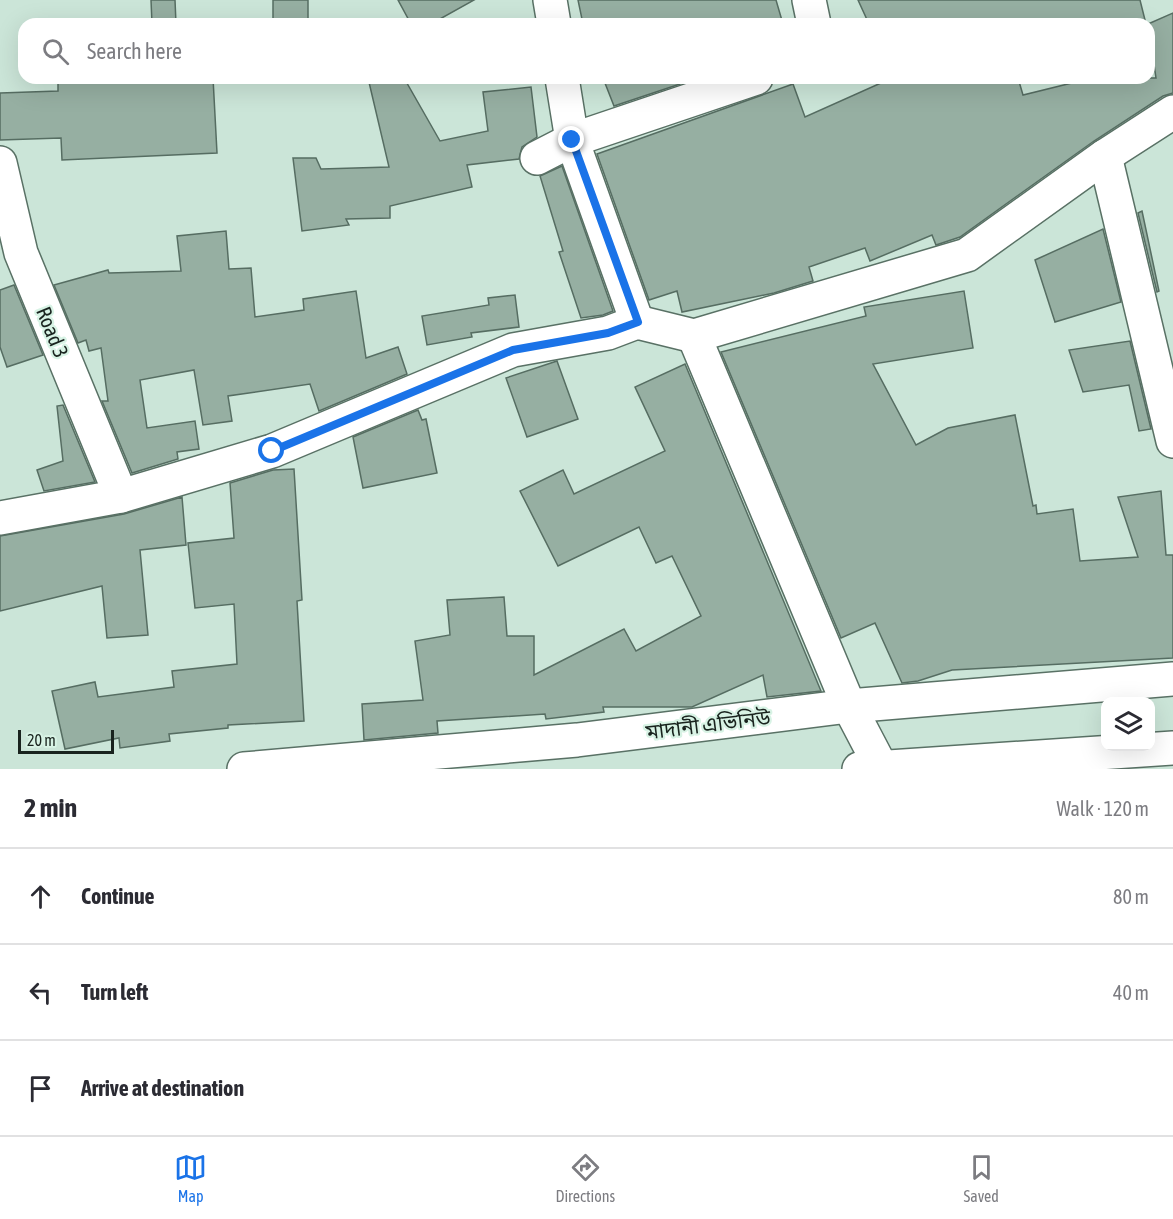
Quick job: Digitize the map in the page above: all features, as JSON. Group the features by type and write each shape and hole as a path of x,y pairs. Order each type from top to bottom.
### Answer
{"street":[{"path":"550,0 553,18"},
{"path":"809,0 813,18"},
{"path":"563,84 572,140 638,322"},
{"path":"537,158 572,140 738,84"},
{"path":"0,519 121,496 272,451 513,350 608,333 638,322 694,336 967,255 1106,156 1173,112"},
{"path":"1106,156 1173,441"},
{"name":"Road 3","path":"0,163 21,253 121,496"},
{"path":"694,336 874,768 1173,748"},
{"name":"মাদানী এভিনিউ","path":"244,769 577,740 849,706 1173,679"}],"building":[{"path":"151,0 175,0 176,18 152,18"},
{"path":"273,0 308,0 308,18 273,18"},
{"path":"398,0 474,0 442,18 408,18"},
{"path":"578,0 776,0 781,18 582,18"},
{"path":"858,0 1140,0 1144,18 866,18"},
{"path":"1173,13 1173,93 1163,96 1094,141 960,237 936,245 932,235 870,261 865,248 809,267 813,281 774,293 682,312 677,291 649,300 597,154 793,84 805,117 879,84 1020,84 1023,95 1068,84 1155,84 1155,21"},
{"path":"58,84 213,84 217,153 62,160 61,138 0,140 0,93 58,91"},
{"path":"369,84 407,84 440,141 488,131 483,92 531,87 537,137 522,147 519,159 467,165 472,187 390,206 390,218 346,219 349,225 302,231 293,158 316,158 321,169 389,167"},
{"path":"605,84 680,84 614,106"},
{"path":"562,166 613,311 603,315 581,318 559,252 563,251 540,176"},
{"path":"1142,211 1159,291 1157,292 1138,213"},
{"path":"1103,229 1121,302 1055,322 1035,260"},
{"path":"226,231 229,269 251,268 255,317 304,310 303,299 356,291 366,358 398,347 407,374 319,411 310,384 228,396 232,421 203,425 194,370 140,380 147,428 195,421 199,449 177,452 178,459 132,473 102,401 108,401 101,348 89,351 86,340 78,343 54,285 108,270 109,273 181,271 177,236"},
{"path":"14,285 43,355 7,367 0,347 0,290"},
{"path":"964,291 973,348 873,364 916,445 948,428 1015,415 1033,506 1036,505 1037,514 1073,509 1080,561 1138,557 1118,497 1161,491 1166,555 1173,555 1173,658 952,670 918,681 902,683 875,623 841,638 721,352 866,316 864,307"},
{"path":"515,295 519,327 471,333 472,337 427,345 422,316 489,305 488,298"},
{"path":"1130,341 1151,429 1139,431 1129,385 1083,392 1069,350"},
{"path":"557,361 578,419 527,437 506,378"},
{"path":"685,364 821,691 767,697 763,675 692,707 603,707 604,712 546,719 545,714 437,721 438,733 364,740 362,704 423,700 415,641 450,635 447,600 504,597 507,636 534,636 534,675 624,629 636,651 701,616 672,556 656,563 639,527 558,566 520,491 563,470 574,494 665,451 635,387"},
{"path":"63,405 95,482 44,491 37,470 63,461 57,406"},
{"path":"418,410 422,420 426,419 437,473 363,488 353,437"},
{"path":"294,469 302,600 297,601 304,721 228,725 228,728 169,734 170,741 120,748 119,738 65,749 52,691 95,682 98,697 174,687 172,671 237,664 234,604 195,608 188,543 234,538 230,483 273,470"},
{"path":"182,497 186,545 140,550 148,635 107,638 102,586 0,611 0,536 124,514"}],"route":[{"path":"272,451 513,350 608,333 638,322 572,140"}]}
